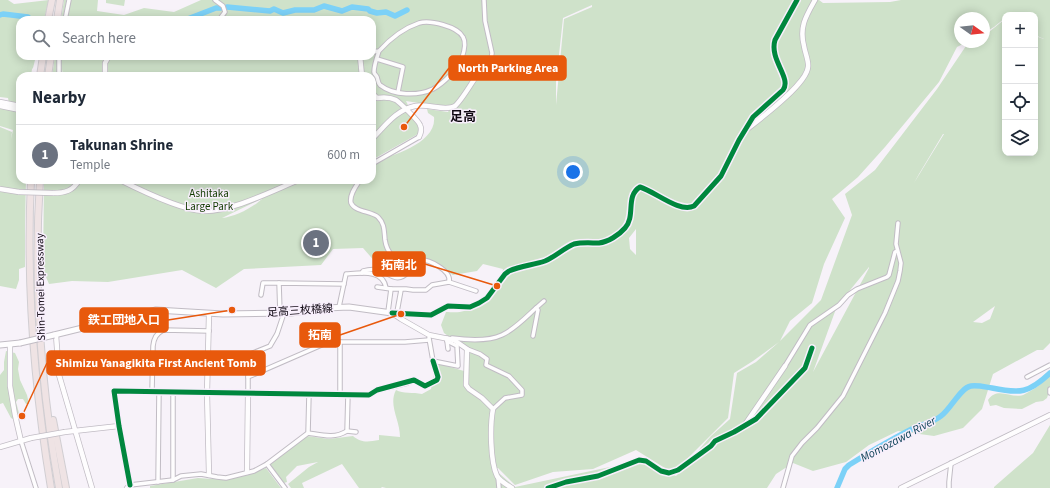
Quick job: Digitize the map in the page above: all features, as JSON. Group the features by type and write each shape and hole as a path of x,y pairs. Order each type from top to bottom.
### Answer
{"highway":[{"path":"49,16 52,0"},
{"path":"58,16 60,0"},
{"path":"41,72 42,60"},
{"path":"49,72 50,60"},
{"name":"Shin-Tomei Expressway","path":"31,184 30,266 32,341 49,488"},
{"name":"Shin-Tomei Expressway","path":"40,184 38,266 40,328 48,415 59,488"},
{"path":"40,328 52,414 66,488"}],"main road":[{"name":"足高三枚橋線","path":"0,345 20,343 150,311 168,310 209,314 282,313 340,307 356,307 392,312"}],"street":[{"path":"66,16 69,0"},
{"path":"215,0 223,6 225,12 222,16"},
{"path":"376,135 393,116 406,109 421,105 446,108 453,107 462,97 480,71 490,60 492,53 485,21 484,0"},
{"path":"392,312 431,315 448,306 470,306 479,303 487,298 505,274 509,271 546,261 574,244 583,242 601,243 612,238 626,228 631,217 631,202 633,193 640,187 648,189 680,207 691,208 694,206 721,176 753,117 786,86 786,81 775,56 774,47 776,40 797,0"},
{"path":"743,134 795,88 807,73 808,66 802,37 803,24 815,0"},
{"path":"374,72 379,51 385,44 406,29 420,23 441,24 452,28 463,36 464,49 461,60 447,78 433,89 424,92 405,94 390,90 379,84 376,77"},
{"path":"377,59 403,67 398,92"},
{"path":"59,60 59,72"},
{"path":"105,72 105,63 107,60"},
{"path":"360,60 362,72"},
{"path":"376,97 386,97 396,100 420,125 421,130 419,137 376,162"},
{"path":"0,102 16,105"},
{"path":"0,106 16,109"},
{"path":"0,189 19,192 64,193 77,184"},
{"path":"129,184 181,207 203,211 228,208 289,184"},
{"path":"358,184 350,199 351,204 375,215 379,219 384,228 387,248 392,257 408,268 408,272 398,278 373,269 363,271 362,273"},
{"path":"783,488 792,456 843,396 885,313 898,281 900,271 901,263 897,251 896,238 898,223"},
{"path":"744,426 810,325 839,305 848,295 857,289 887,277 889,275 895,252 897,251"},
{"path":"402,265 408,265 419,260 426,260 447,273 450,278 449,282"},
{"path":"340,307 346,274 362,273 380,276 386,288"},
{"path":"377,287 401,290 426,290 432,285 449,282 476,291"},
{"path":"261,295 263,283 344,284"},
{"path":"247,472 248,356 270,346 277,334 282,313 279,283"},
{"path":"356,432 347,431 340,435 330,437 308,433 268,465 226,478 201,474 181,476 173,480 128,487 114,390 207,393 369,394 377,390 414,380 426,386 437,380 438,377 429,338 392,312 391,289"},
{"path":"392,312 401,290"},
{"path":"248,377 324,344 429,338 472,340 501,336 544,301"},
{"path":"533,336 538,310 536,308"},
{"path":"209,314 207,393 209,475"},
{"path":"152,391 153,346 154,338 158,333 163,330 209,331"},
{"path":"55,335 59,375 92,488"},
{"path":"447,339 454,340 467,349 480,354 487,359 486,365 510,376 522,390 522,395 504,398 493,409 491,434 494,465 498,477 499,488"},
{"path":"447,339 448,349"},
{"path":"433,360 458,366 457,346 447,339"},
{"path":"340,342 340,394"},
{"path":"10,345 10,386 15,416 36,488"},
{"path":"548,488 566,482 598,476 639,460 646,461 661,471 669,474 678,470 692,461 715,441 756,419 805,368 812,348"},
{"path":"467,349 466,385 493,409"},
{"path":"1027,377 1049,366"},
{"path":"1050,389 1050,394"},
{"path":"158,482 159,391"},
{"path":"173,392 173,480"},
{"path":"308,433 309,394"},
{"path":"347,431 348,394"},
{"path":"900,488 1050,415"},
{"path":"0,447 21,440 65,432 119,426"},
{"path":"949,488 951,464"},
{"path":"268,465 283,487"},
{"path":"498,477 512,488"}],"green space":[{"path":"0,0 8,0 14,4 49,0 45,16 16,16 16,60 35,60 32,72 16,72 16,184 26,184 25,267 19,269 19,280 16,289 0,286 0,127 12,132 11,139 13,130 0,126 0,103 9,103 8,98 0,97"},
{"name":"Ashitaka Large Park","path":"64,0 66,0 66,11 67,0 98,0 97,11 124,15 144,8 174,12 201,0 819,0 823,3 890,2 901,0 1050,0 1050,343 1043,350 1037,350 993,374 982,409 963,428 934,436 898,431 869,445 846,462 813,471 793,463 776,474 767,488 359,488 342,464 302,483 304,488 291,488 288,484 309,467 318,462 297,466 286,477 287,482 284,483 270,464 297,442 307,436 329,439 353,436 362,441 379,440 379,435 400,437 393,401 396,390 422,394 431,389 436,363 464,371 465,348 444,333 441,325 446,312 462,312 471,309 484,301 498,283 503,269 483,264 477,271 453,275 428,261 419,260 408,265 384,263 377,264 363,248 333,249 321,265 244,269 216,288 182,270 108,282 72,281 49,284 43,270 44,184 376,184 376,161 412,147 428,134 433,126 434,117 428,113 427,109 448,112 450,108 406,101 418,126 418,134 376,158 376,72 62,72 62,69 62,72 53,72 54,60 376,60 376,16 62,16","holes":["592,5 592,7 564,19 556,105 556,82 563,18","954,12 990,12 990,29 1002,20 1002,12 1038,12 1038,36 1044,39 1038,37 1038,156 1002,156 1002,21 990,31 990,48 965,48 937,89 875,170 845,194 852,215 821,300 780,341 790,321 812,303 824,264 845,218 832,199 858,177 939,82 956,48 954,48","943,134 944,134 914,183","263,198 255,205 244,211 233,216 222,218","636,229 636,255 630,249 629,238","869,268 813,372 837,306","995,306 990,319 982,323 973,322","779,342 756,362 737,373 730,419 711,436 676,476 643,460 515,487 493,468 498,468 515,485 553,472 593,469 636,450 668,470 678,468 728,418 734,373"]},
{"path":"106,0 125,0 124,6 106,3"},
{"path":"6,351 15,353 19,362 18,369 20,380 27,395 29,404 26,404 23,399 18,399 16,402 19,419 15,420 11,418 3,403 0,404 0,375 4,370"},
{"path":"1050,375 1048,395 1043,401 1036,402 1022,409 1004,408 996,405 990,406 988,400 992,396 1001,393 1020,396 1045,381"},
{"path":"1050,425 1050,488 994,488 1033,453"},
{"path":"266,468 281,488 150,488 150,486 198,478 227,480"}],"waterway":[{"path":"227,7 270,11 274,9 283,13 295,10 314,10 324,6 342,11 352,7 368,9 377,13 386,12 395,16 407,10"},
{"path":"195,16 216,8 223,8"},
{"path":"0,15 20,16"},
{"name":"Momozawa River","path":"837,488 845,469 849,465 873,450 916,427 938,418 945,413 959,395 967,388 971,386 982,386 1010,391 1024,390 1036,385 1050,373"}],"cycle path":[{"path":"392,313 431,315 448,306 470,307 487,298 505,274 509,271 545,261 574,244 599,243 610,240 620,233 628,223 633,196 640,187 681,207 694,206 721,176 739,140 753,117 783,90 785,80 775,55 775,40 797,0"},
{"path":"548,488 566,482 598,476 639,460 646,461 661,471 669,473 678,470 711,446 715,441 756,419 805,368 812,348"},
{"path":"130,485 114,391 369,395 377,390 414,380 425,386 437,380 438,377 433,361"}],"place":[{"name":"North Parking Area","path":"404,127"},
{"name":"Takunan Shrine","path":"316,243"},
{"name":"拓南北","path":"497,286"},
{"name":"鉄工団地入口","path":"232,310"},
{"name":"拓南","path":"401,314"},
{"name":"Shimizu Yanagikita First Ancient Tomb","path":"22,416"}],"district":[{"name":"足高","path":"463,116"}]}
